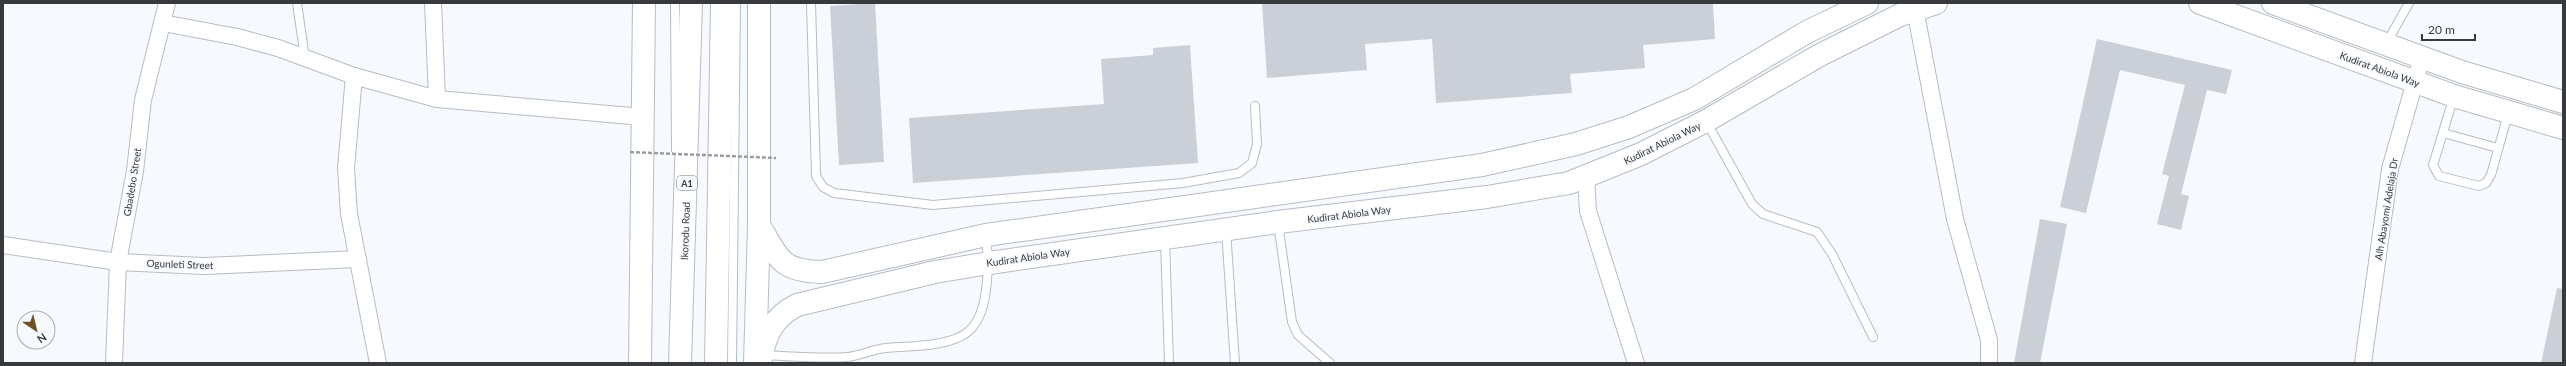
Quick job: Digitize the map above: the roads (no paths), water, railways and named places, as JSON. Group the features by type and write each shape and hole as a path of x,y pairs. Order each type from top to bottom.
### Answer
{"main road":[{"path":"640,363 644,3"},
{"name":"Ikorodu Road","path":"680,363 691,3"},
{"path":"716,363 722,3"},
{"path":"758,360 759,3"},
{"name":"Kudirat Abiola Way","path":"758,360 770,328 781,313 797,305 935,272 1226,229 1487,197 1570,183 1641,154 1706,121 1820,55 1915,9 1936,3"},
{"name":"Kudirat Abiola Way","path":"2200,3 2454,96 2563,128"},
{"path":"2273,3 2422,57 2563,102"},
{"path":"759,226 779,259 787,266 800,271 822,272 986,235 1482,165 1576,144 1629,127 1694,99 1807,32 1864,4"}],"street":[{"name":"Gbadebo Street","path":"114,363 118,262 135,171 143,100 167,3"},
{"path":"433,3 437,99"},
{"path":"1864,4 1868,31"},
{"path":"1915,9 1955,219 1989,340 1989,363"},
{"path":"163,23 237,37 305,58 354,76 437,99 643,117"},
{"name":"Alh Abayomi Adelaja Dr","path":"2363,363 2390,169 2422,57"},
{"path":"354,76 346,168 349,214 378,363"},
{"path":"1586,176 1588,211 1636,363"},
{"name":"Ogunleti Street","path":"3,245 118,262 204,266 358,259"}],"lane":[{"path":"297,3 305,58"},
{"path":"675,3 676,160"},
{"path":"732,363 736,3"},
{"path":"811,3 816,176 823,187 834,193 933,205 1183,183 1239,173 1252,163 1258,144 1255,106"},
{"path":"2386,44 2404,16 2409,3"},
{"path":"2454,96 2433,165 2439,176 2482,185 2489,179 2508,113"},
{"path":"1706,121 1752,204 1763,214 1817,232 1832,254 1873,337"},
{"path":"2443,133 2498,148"},
{"path":"1278,222 1292,322 1298,335 1330,363"},
{"path":"1226,229 1235,363"},
{"path":"758,360 848,357 884,348 916,348 965,334 972,328 979,314 989,263 986,235"},
{"path":"1165,238 1169,363"}]}
